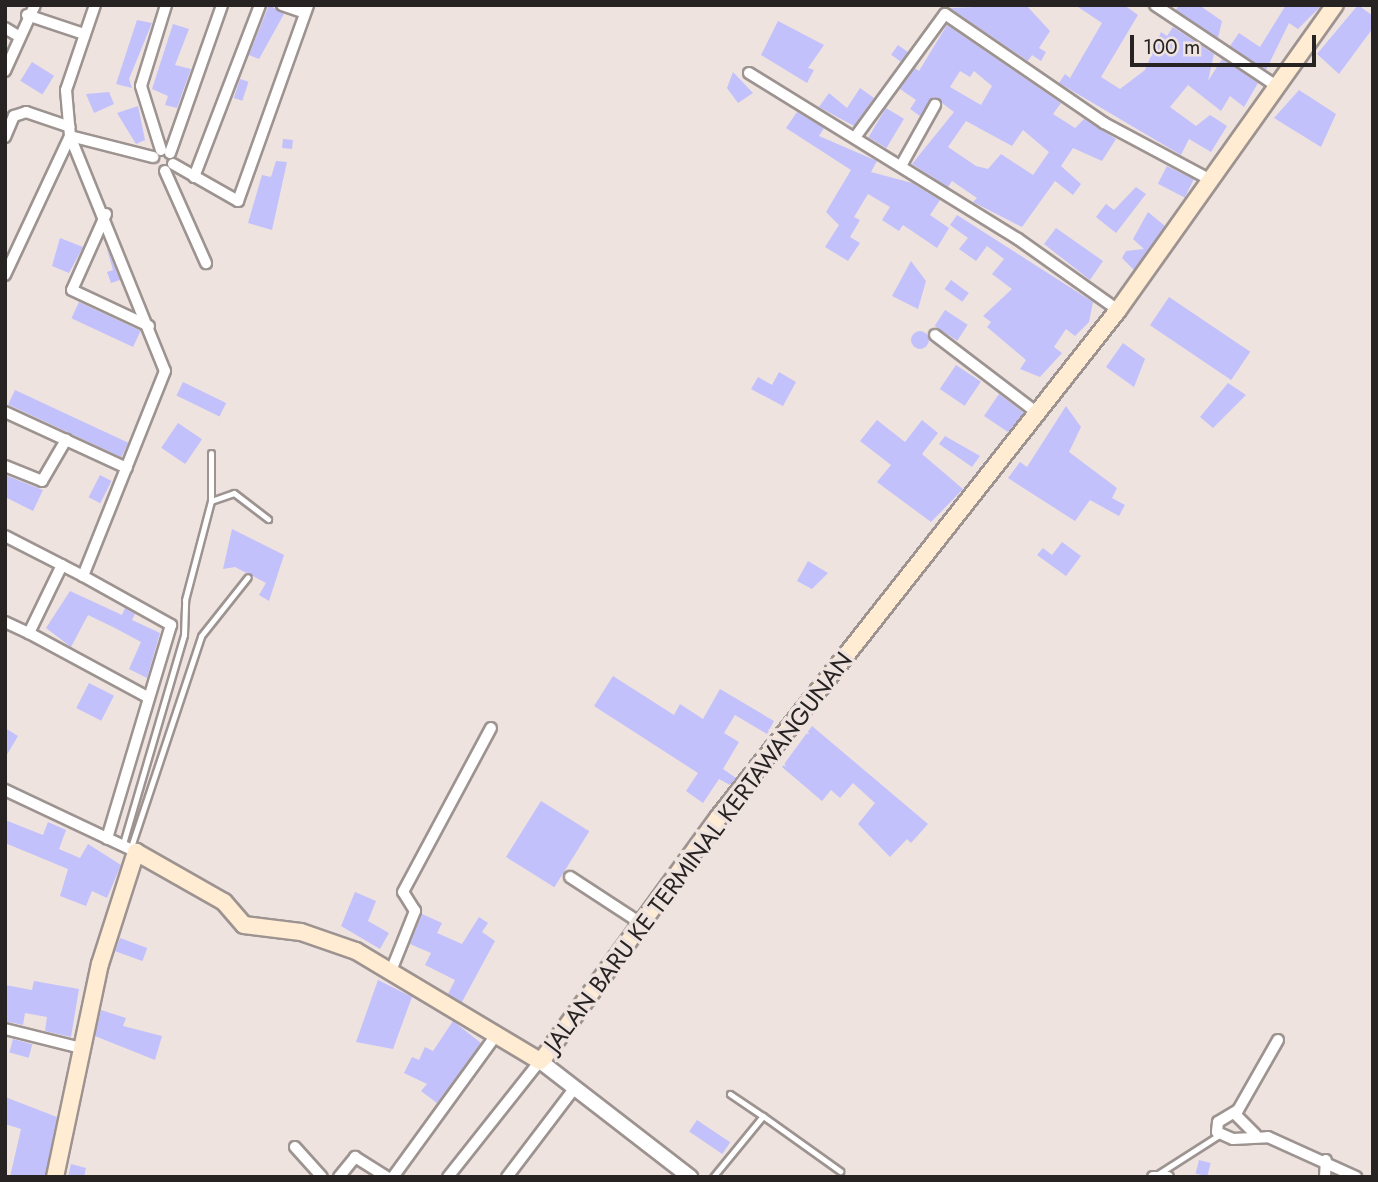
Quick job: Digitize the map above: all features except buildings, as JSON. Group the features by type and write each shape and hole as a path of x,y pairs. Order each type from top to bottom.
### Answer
{"main road":[{"name":"JALAN BARU KE TERMINAL KERTAWANGUNAN","path":"129,850 224,902 244,925 321,937 391,971 540,1061 642,924 1036,412 1118,310 1275,85 1335,5"},
{"path":"55,1177 81,1048 129,850"}],"street":[{"path":"83,576 165,378 149,326 106,214 70,132 66,90 96,5"},
{"path":"166,5 141,86 164,159 206,263"},
{"path":"164,159 222,5"},
{"path":"194,177 260,5"},
{"path":"5,137 10,113 41,114 70,132 164,159 239,201 307,9 282,5"},
{"path":"1155,5 1275,85"},
{"path":"5,71 28,13 85,34"},
{"path":"856,136 945,14 1104,123 1209,179"},
{"path":"5,28 20,37"},
{"path":"749,73 902,164 1118,310"},
{"path":"902,164 935,105"},
{"path":"5,275 70,132"},
{"path":"106,214 72,290 149,326"},
{"path":"935,335 1036,412"},
{"path":"6,415 127,468"},
{"path":"5,466 42,481 66,440"},
{"path":"5,536 171,625 107,839"},
{"path":"29,634 62,565"},
{"path":"5,622 149,698"},
{"path":"391,971 415,911 402,892 491,728"},
{"path":"5,790 129,850"},
{"path":"570,877 642,924"},
{"path":"5,1029 81,1048"},
{"path":"393,1177 497,1034"},
{"path":"1278,1040 1234,1113 1218,1122 1219,1135 1255,1134 1326,1160 1356,1177"},
{"path":"448,1177 540,1061 573,1090 690,1177"},
{"path":"507,1177 573,1090"},
{"path":"1234,1113 1255,1134"},
{"path":"295,1147 323,1177"},
{"path":"338,1177 355,1157 387,1177"},
{"path":"1325,1177 1326,1160"},
{"path":"1154,1176 1168,1177"}],"lane":[{"path":"129,850 184,635 185,600 211,501 211,453"},
{"path":"211,501 234,493 268,519"},
{"path":"129,850 201,636 248,578"},
{"path":"730,1094 840,1171"},
{"path":"713,1177 763,1116"},
{"path":"1154,1176 1219,1135"}]}
